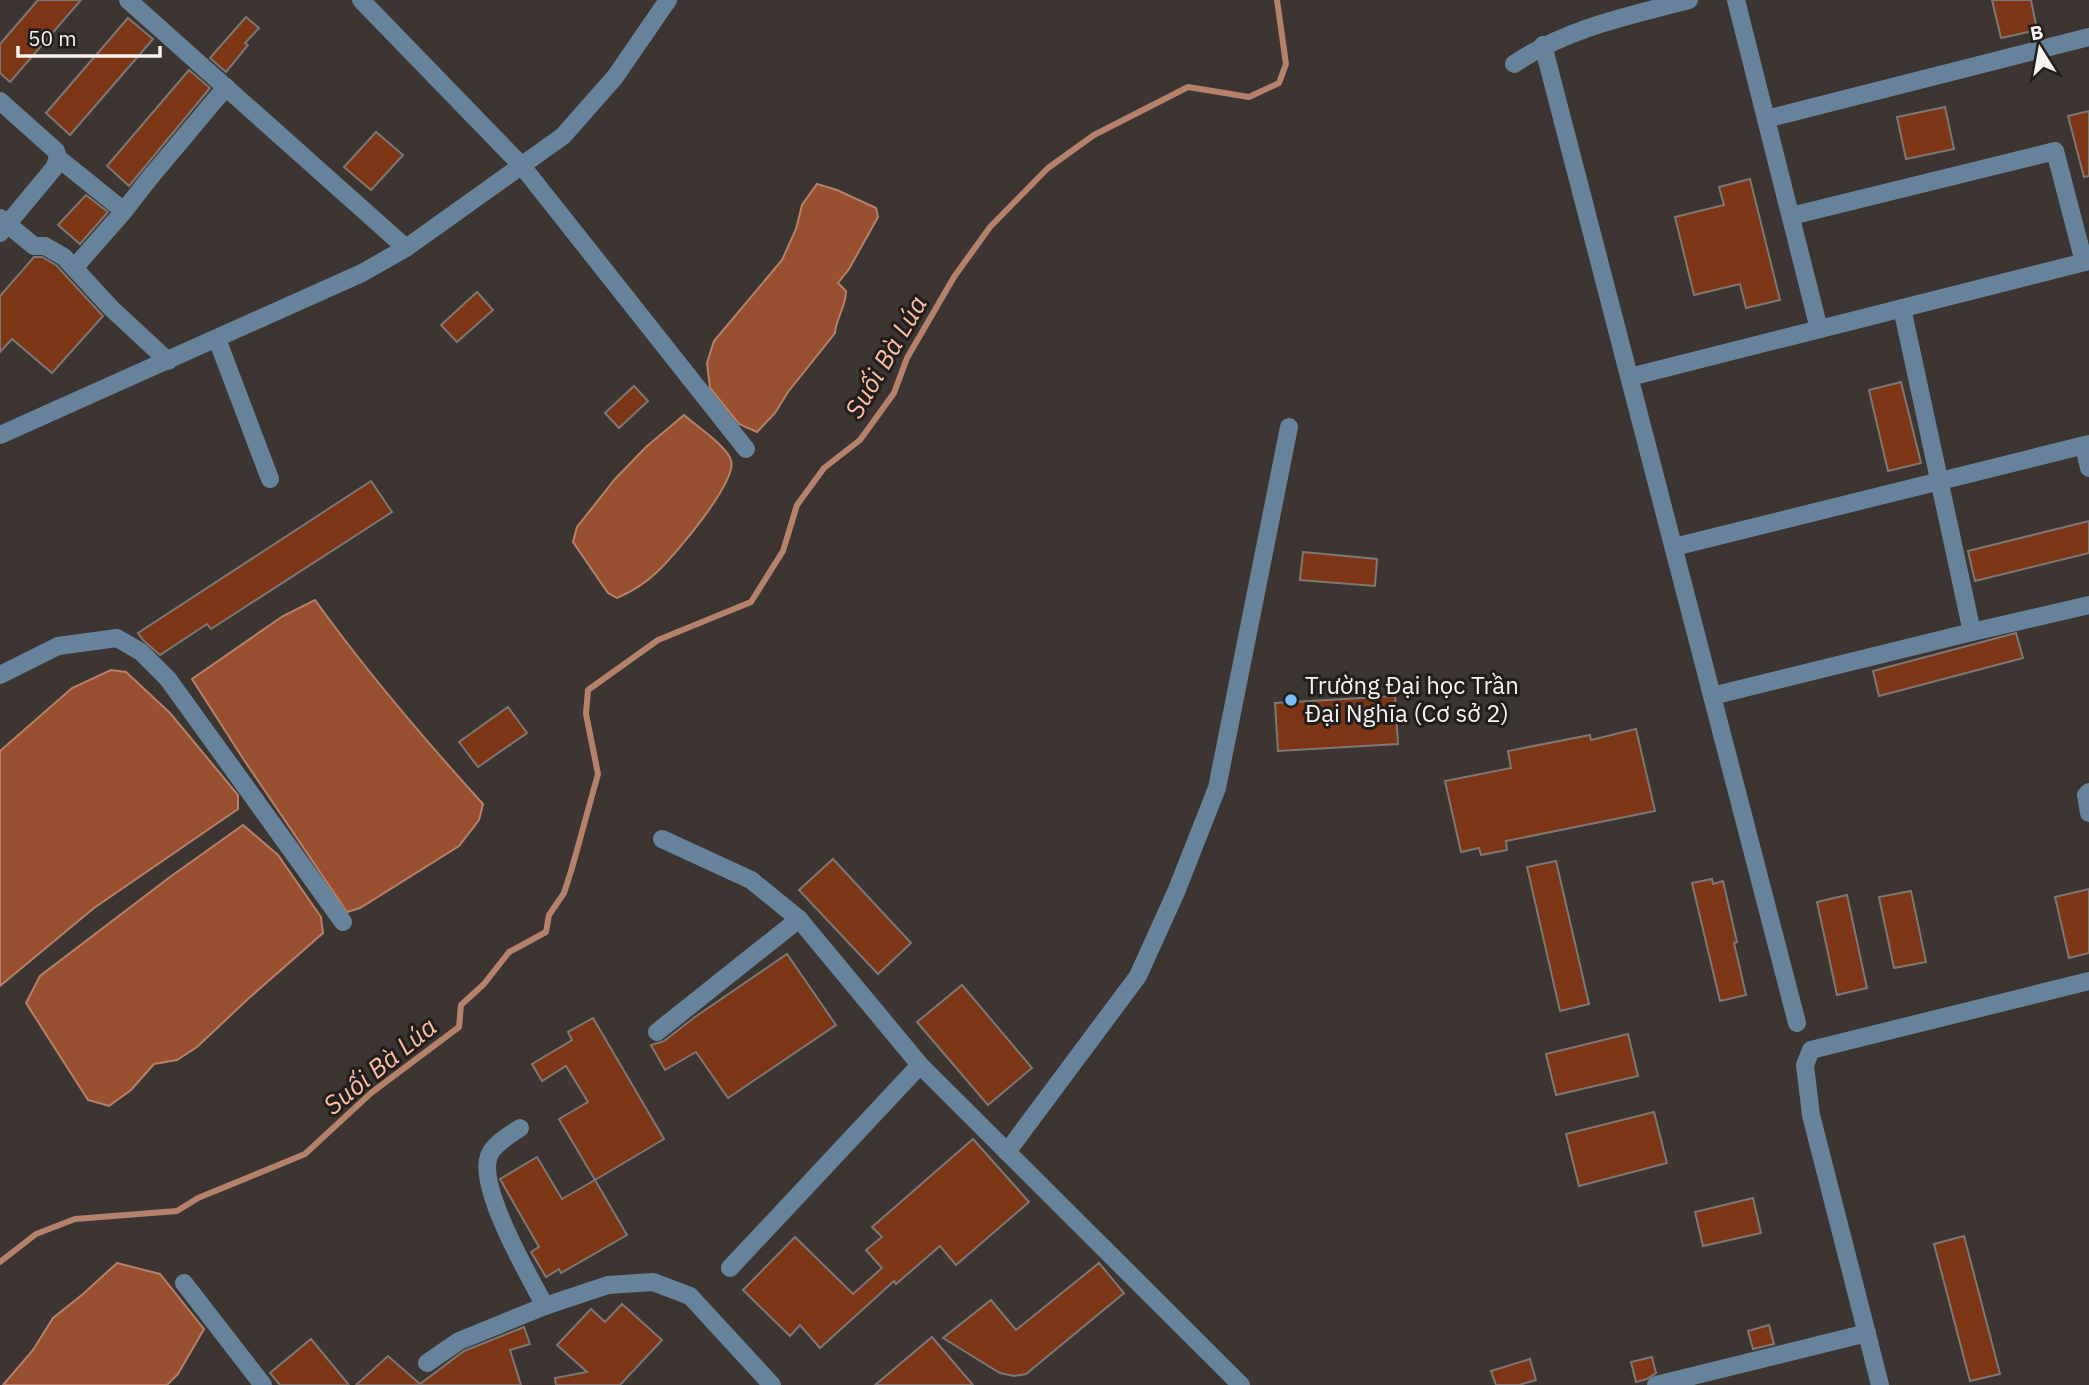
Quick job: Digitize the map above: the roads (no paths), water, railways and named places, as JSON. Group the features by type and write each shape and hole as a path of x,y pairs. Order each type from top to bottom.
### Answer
{"street":[{"path":"128,0 406,248"},
{"path":"361,0 522,166 746,449"},
{"path":"0,435 362,273 406,248 563,136 615,77 668,0"},
{"path":"1514,64 1544,45 1604,22 1689,0"},
{"path":"1736,0 1819,329"},
{"path":"1766,119 2089,37"},
{"path":"1544,45 1797,1023"},
{"path":"74,268 226,87"},
{"path":"0,101 56,150 58,158 124,211"},
{"path":"1630,377 2087,262 2055,151 1791,216"},
{"path":"58,158 54,167 2,225 34,246 45,246 64,257 111,308 168,361"},
{"path":"1902,308 1972,632"},
{"path":"217,339 270,479"},
{"path":"1007,1152 1138,976 1176,892 1217,788 1289,427"},
{"path":"1674,547 2087,445 2089,468"},
{"path":"1712,696 2089,605"},
{"path":"0,675 58,646 117,638 141,652 168,679 343,922"},
{"path":"2089,792 2086,795 2089,813"},
{"path":"662,839 751,880 799,919 920,1065 1241,1385"},
{"path":"657,1032 799,919"},
{"path":"1880,1385 1811,1115 1804,1065 1811,1050 2089,981"},
{"path":"730,1268 920,1065"},
{"path":"520,1128 494,1148 488,1157 486,1174 507,1230 545,1306"},
{"path":"427,1363 459,1341 545,1306 608,1285 653,1282 690,1296 772,1385"},
{"path":"184,1283 256,1383"},
{"path":"1656,1385 1867,1333"}],"waterway":[{"name":"Suối Bà Lúa","path":"0,1262 36,1234 75,1219 177,1211 198,1198 305,1154 371,1093 459,1027 461,1005 484,984 509,952 546,932 549,915 564,893 598,774 586,714 588,690 658,640 751,602 783,551 797,505 824,468 860,440 894,393 907,358 954,277 990,227 1048,168 1094,135 1188,87 1249,97 1279,83 1286,64 1277,0"}],"place":[{"name":"Trường Đại học Trần Đại Nghĩa (Cơ sở 2)","path":"1291,700"}]}
